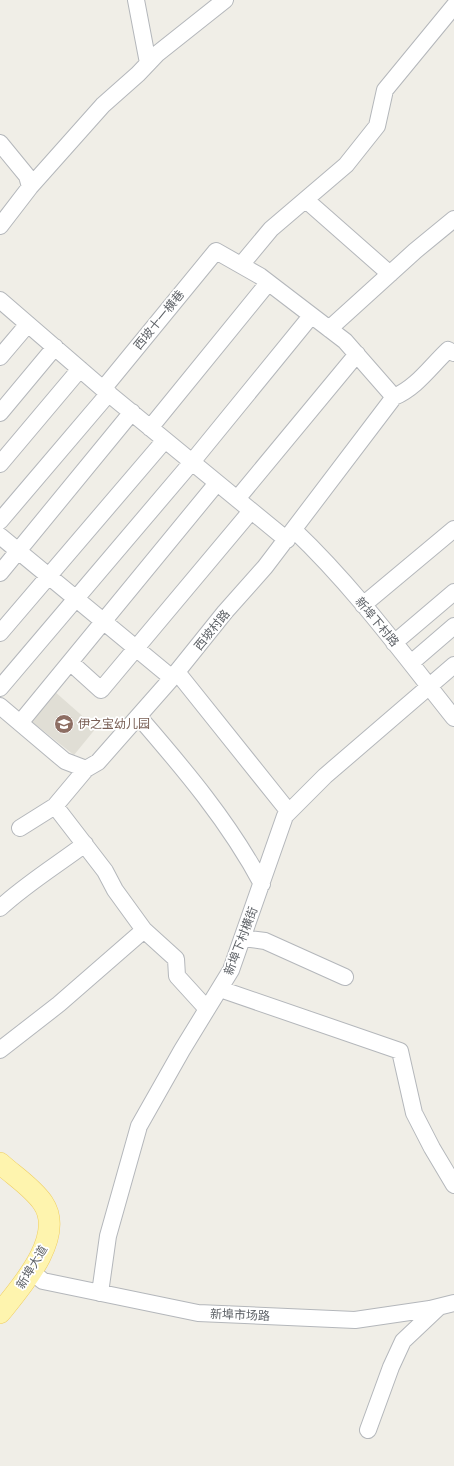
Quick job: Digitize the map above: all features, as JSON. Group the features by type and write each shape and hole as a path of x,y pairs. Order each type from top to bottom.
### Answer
{"main road":[{"name":"新埠大道","path":"0,1163 40,1198 47,1210 49,1223 46,1247 31,1271 0,1313"}],"street":[{"path":"136,0 148,63"},
{"path":"0,226 30,187 102,105 138,74 157,54 225,0"},
{"path":"454,6 385,90 377,126 346,165 271,229 241,265 268,283 345,341 394,397 405,392 423,377 448,350 454,353"},
{"path":"0,143 27,176 30,187"},
{"path":"306,200 390,274"},
{"path":"329,329 454,219"},
{"name":"西坡十一横巷","path":"0,521 106,391 216,251 241,265"},
{"path":"150,428 268,283"},
{"name":"新埠下村路","path":"0,301 150,428 237,499 251,510 318,552 411,663 454,718"},
{"path":"0,688 192,462 311,316"},
{"path":"0,357 28,324"},
{"path":"0,412 55,347"},
{"path":"237,499 357,354"},
{"path":"0,464 80,369"},
{"name":"西坡村路","path":"20,828 55,806 86,769 98,762 139,717 291,535 394,397"},
{"path":"0,573 132,412"},
{"path":"0,633 165,440"},
{"path":"20,723 217,483"},
{"path":"70,662 101,690 251,510"},
{"path":"363,605 454,529"},
{"path":"0,536 136,648 175,675 290,812"},
{"path":"394,643 454,592"},
{"path":"411,663 454,626"},
{"name":"新埠下村横街","path":"100,1293 108,1236 139,1126 231,970 285,816 325,776 454,665"},
{"path":"0,706 65,762 86,769"},
{"path":"139,717 205,794 252,864 262,884"},
{"path":"55,806 105,871 115,890 144,930 176,959 177,976 207,1009"},
{"path":"0,908 18,891 49,871 85,844"},
{"path":"0,1050 59,1004 144,930"},
{"path":"243,938 265,941 345,977"},
{"path":"220,989 400,1051 414,1113 432,1148 454,1185"},
{"name":"新埠市场路","path":"31,1271 43,1281 198,1313 355,1320 446,1305"},
{"path":"368,1430 391,1367 403,1341 446,1305"}],"shaded area":[{"name":"伊之宝幼儿园","path":"54,691 96,728 74,755 31,721"}],"place":[{"name":"伊之宝幼儿园","path":"64,724"}]}
